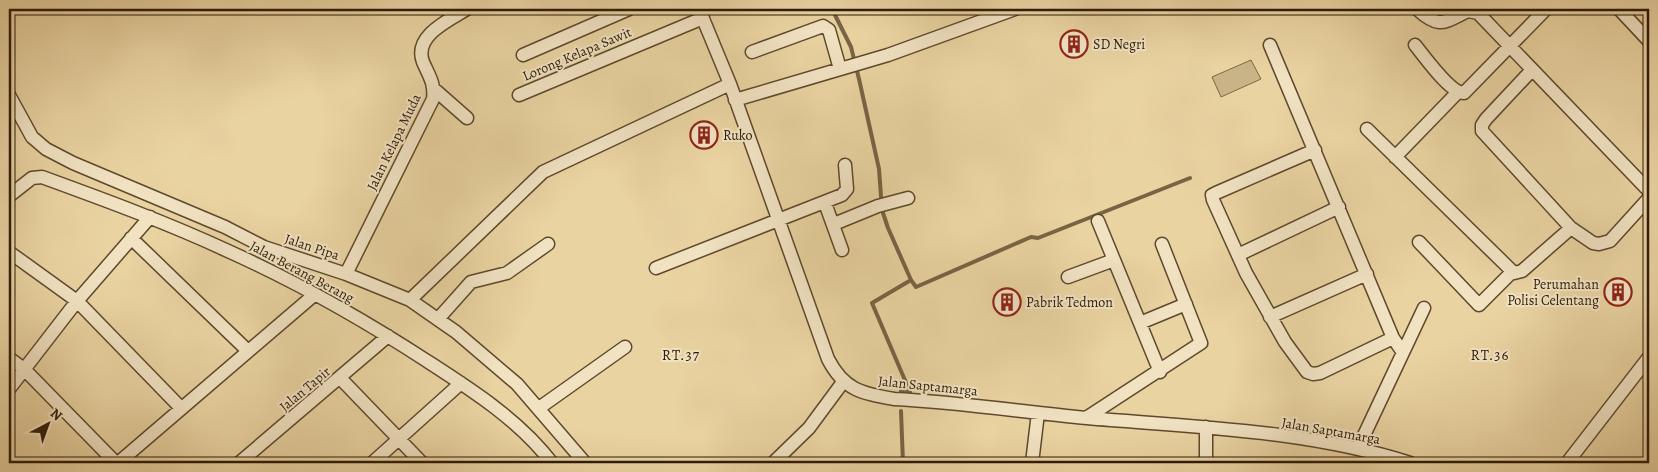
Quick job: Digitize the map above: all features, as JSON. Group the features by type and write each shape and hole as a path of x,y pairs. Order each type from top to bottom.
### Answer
{"street":[{"name":"Jalan Kelapa Muda","path":"346,274 433,99 433,82 422,60 420,50 423,43 438,27 467,9"},
{"path":"522,55 629,9"},
{"path":"735,100 844,68 1015,9"},
{"path":"1417,9 1427,18 1440,23 1453,20 1468,11 1474,11 1649,191"},
{"path":"1395,157 1458,92 1467,91 1546,9"},
{"path":"1619,9 1649,42"},
{"path":"701,13 730,84 780,220 828,359 843,382 809,428 773,463"},
{"name":"Lorong Kelapa Sawit","path":"519,95 701,13"},
{"path":"752,52 823,26 829,30 844,68"},
{"path":"1415,45 1445,81 1458,92"},
{"path":"1270,46 1393,338 1402,351"},
{"path":"1531,71 1486,119 1482,125 1482,131 1571,228 1593,244 1606,243 1614,237 1649,198"},
{"path":"410,300 543,172 730,84"},
{"path":"434,89 467,118"},
{"name":"Jalan Pipa","path":"9,96 32,137 46,149 74,163 225,227 264,247 346,274 410,300 438,319 517,384 584,463"},
{"path":"1367,129 1516,274 1522,271 1571,228"},
{"path":"1315,150 1212,196 1238,255 1270,317 1305,370 1313,374 1320,373 1393,338"},
{"path":"656,268 825,204 846,193 845,165"},
{"name":"Jalan Berang Berang","path":"9,196 32,178 42,177 150,217 260,266 388,336 461,383 524,431 546,461"},
{"path":"834,224 881,205 908,198"},
{"path":"825,204 834,224 842,250"},
{"path":"1238,255 1339,207"},
{"path":"9,389 77,301 150,217"},
{"path":"1098,221 1160,372"},
{"path":"131,238 248,351"},
{"path":"1419,242 1480,305 1512,272"},
{"path":"438,319 471,282 507,273 548,244"},
{"path":"1086,418 1160,372 1201,343 1162,244"},
{"path":"9,252 77,301 181,408"},
{"path":"1068,277 1114,260"},
{"path":"1270,317 1367,274"},
{"path":"9,358 24,369 117,463 314,295"},
{"path":"1140,323 1186,304"},
{"path":"1358,448 1402,351 1424,308"},
{"name":"Jalan Tapir","path":"239,463 340,379 388,336"},
{"path":"539,408 626,347"},
{"path":"1567,463 1649,357"},
{"path":"340,379 422,463"},
{"name":"Jalan Saptamarga","path":"843,382 868,394 894,399 1086,418 1206,427 1358,448 1410,463"},
{"path":"372,463 461,383"},
{"path":"1032,463 1038,413"},
{"path":"1206,427 1206,463"}],"shaded area":[{"path":"1251,60 1261,79 1221,97 1212,77"}],"waterway":[{"path":"832,9 851,47 859,79 879,169 882,210 911,280 872,303 910,392 901,391"},
{"path":"911,280 916,287 1031,237 1038,238 1190,178"},
{"path":"901,411 903,463"}],"place":[{"name":"SD Negri","path":"1074,44"},
{"name":"Ruko","path":"704,135"},
{"name":"Perumahan Polisi Celentang","path":"1618,292"},
{"name":"Pabrik Tedmon","path":"1007,302"}],"district":[{"name":"RT.37","path":"681,355"},
{"name":"RT.36","path":"1490,355"}]}
